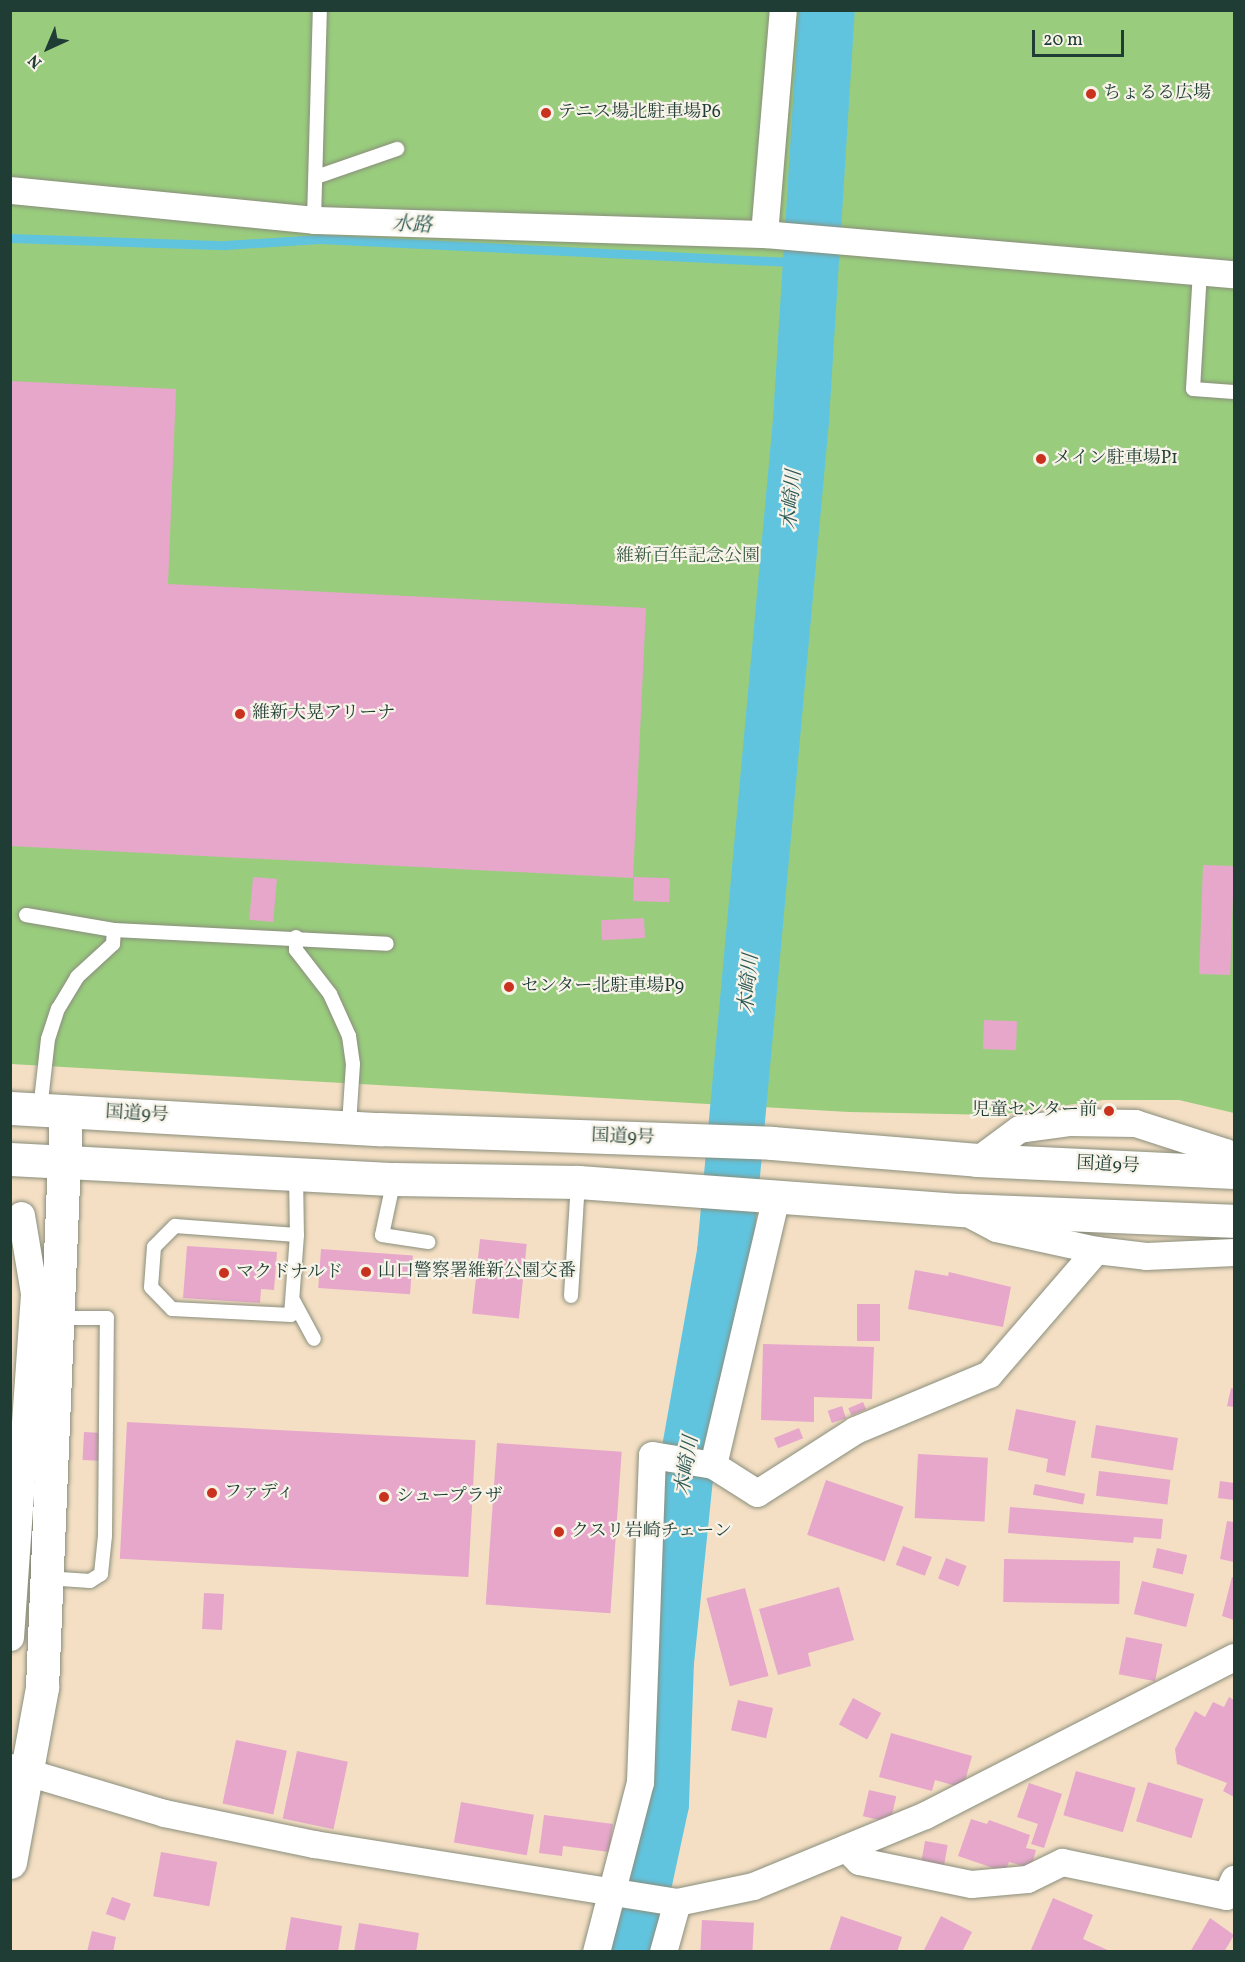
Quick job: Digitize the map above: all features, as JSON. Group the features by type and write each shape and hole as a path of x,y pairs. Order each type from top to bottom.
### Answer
{"main road":[{"name":"国道9号","path":"39,1110 772,1143 977,1160 1234,1172"},
{"path":"10,1862 20,1769 42,1687 46,1578 28,1429 57,1318 64,1162 39,1110"},
{"path":"10,1159 394,1179 578,1182 962,1210 1234,1221"}],"street":[{"path":"764,234 783,10"},
{"path":"10,190 314,220 764,234 1234,274"},
{"path":"977,1160 1019,1129 1069,1122 1135,1122 1225,1152 1234,1159"},
{"path":"713,1465 769,1195"},
{"path":"962,1210 996,1228 1096,1250 1146,1256 1234,1252"},
{"path":"10,1637 28,1429 34,1293 21,1215"},
{"path":"596,1952 610,1890 622,1863 640,1782 652,1455 713,1465 757,1493 855,1430 989,1374 1096,1250"},
{"path":"20,1769 164,1813 314,1844 678,1902 753,1886 925,1815 1234,1657"},
{"path":"846,1848 859,1861 971,1884 1027,1879 1062,1862 1232,1892"},
{"path":"663,1952 678,1902"}],"lane":[{"path":"314,220 320,10"},
{"path":"316,177 397,149"},
{"path":"1200,271 1193,388 1234,392"},
{"path":"27,915 114,930 296,937 387,944"},
{"path":"39,1110 48,1039 58,1010 77,977 113,944 114,930"},
{"path":"296,937 296,950 330,994 349,1036 353,1064 349,1125"},
{"path":"296,1174 297,1235 291,1315 172,1309 151,1287 154,1247 175,1227 297,1235"},
{"path":"394,1179 382,1235 428,1242"},
{"path":"572,1296 578,1182"},
{"path":"293,1300 314,1339"},
{"path":"46,1578 90,1581 101,1574 105,1535 107,1318 57,1318"}],"green space":[{"name":"維新百年記念公園","path":"10,11 1234,11 1234,1113 1179,1100 1103,1100 996,1115 849,1112 11,1064"}],"building":[{"path":"10,381 176,389 168,584 646,608 633,878 10,846"},
{"path":"1203,865 1234,866 1230,975 1199,974"},
{"path":"253,877 277,879 273,922 249,920"},
{"path":"634,877 670,878 669,902 633,901"},
{"path":"644,918 645,938 602,940 601,920"},
{"path":"984,1020 1017,1021 1016,1050 983,1049"},
{"path":"480,1239 527,1244 519,1319 472,1314"},
{"path":"187,1246 277,1252 274,1290 261,1289 260,1303 183,1298"},
{"path":"321,1249 413,1255 410,1294 318,1288"},
{"path":"915,1270 948,1276 949,1272 1011,1287 1003,1327 908,1309"},
{"path":"857,1304 880,1304 880,1341 857,1341"},
{"path":"763,1344 874,1347 872,1399 814,1397 814,1422 761,1420"},
{"path":"1231,1388 1234,1389 1234,1407 1227,1406"},
{"path":"863,1402 866,1409 851,1416 848,1408"},
{"path":"842,1406 846,1418 832,1423 828,1411"},
{"path":"1016,1409 1076,1421 1065,1476 1046,1472 1048,1459 1008,1450"},
{"path":"127,1422 476,1440 468,1577 120,1559"},
{"path":"1096,1425 1178,1438 1173,1471 1091,1458"},
{"path":"799,1428 803,1438 778,1448 774,1438"},
{"path":"84,1432 106,1433 105,1461 83,1460"},
{"path":"497,1443 622,1452 610,1613 486,1605"},
{"path":"918,1454 988,1458 985,1522 915,1518"},
{"path":"1099,1471 1170,1480 1167,1505 1096,1496"},
{"path":"826,1480 904,1507 885,1562 807,1535"},
{"path":"1220,1481 1234,1483 1234,1500 1218,1498"},
{"path":"1035,1484 1085,1494 1083,1505 1033,1495"},
{"path":"1010,1507 1163,1519 1161,1539 1134,1537 1133,1543 1008,1533"},
{"path":"1227,1521 1234,1522 1234,1562 1220,1559"},
{"path":"903,1546 932,1557 925,1576 896,1565"},
{"path":"1157,1548 1187,1555 1183,1574 1153,1567"},
{"path":"946,1558 967,1566 959,1586 938,1579"},
{"path":"1004,1559 1120,1561 1119,1604 1003,1602"},
{"path":"1232,1577 1234,1578 1234,1620 1222,1616"},
{"path":"1142,1581 1194,1594 1186,1627 1134,1614"},
{"path":"839,1587 854,1640 808,1653 811,1666 778,1675 759,1609"},
{"path":"745,1588 769,1676 730,1686 706,1598"},
{"path":"204,1593 224,1594 222,1630 202,1629"},
{"path":"1126,1637 1162,1644 1155,1681 1119,1674"},
{"path":"1229,1697 1234,1700 1234,1797 1223,1791 1227,1783 1177,1764 1175,1749 1195,1711 1205,1717 1213,1702 1224,1707"},
{"path":"853,1698 881,1713 867,1740 839,1724"},
{"path":"738,1700 773,1708 766,1738 731,1730"},
{"path":"891,1733 972,1756 963,1788 935,1780 932,1791 879,1777"},
{"path":"236,1740 287,1751 273,1814 222,1804"},
{"path":"297,1751 348,1762 334,1829 283,1818"},
{"path":"1076,1771 1136,1788 1123,1832 1063,1815"},
{"path":"1148,1782 1203,1799 1191,1838 1136,1821"},
{"path":"1029,1783 1062,1794 1044,1848 1031,1844 1038,1824 1017,1817"},
{"path":"869,1790 896,1796 890,1823 863,1816"},
{"path":"461,1802 534,1815 527,1855 454,1842"},
{"path":"544,1815 613,1824 609,1852 563,1846 562,1856 539,1853"},
{"path":"971,1819 987,1824 989,1820 1030,1835 1026,1848 1036,1850 1031,1868 1009,1862 1005,1872 958,1856"},
{"path":"925,1841 948,1845 943,1871 920,1867"},
{"path":"161,1852 217,1862 209,1906 153,1896"},
{"path":"112,1897 131,1904 125,1921 106,1914"},
{"path":"1053,1898 1093,1915 1083,1939 1112,1952 1030,1952"},
{"path":"841,1916 902,1937 897,1952 829,1952"},
{"path":"941,1916 972,1932 962,1952 923,1952"},
{"path":"291,1917 342,1926 338,1952 285,1952"},
{"path":"1210,1918 1234,1935 1224,1952 1190,1952"},
{"path":"702,1920 754,1923 752,1952 700,1952"},
{"path":"359,1923 419,1933 416,1952 354,1952"},
{"path":"92,1931 116,1937 113,1952 87,1952"}],"waterway":[{"name":"木崎川","path":"629,1952 661,1804 666,1662 685,1477 725,1252 801,420 827,10"},
{"name":"水路","path":"10,238 225,245 320,239 811,263"}],"place":[{"name":"ちょるる広場","path":"1091,94"},
{"name":"テニス場北駐車場P6","path":"546,113"},
{"name":"メイン駐車場P1","path":"1041,459"},
{"name":"維新大晃アリーナ","path":"240,714"},
{"name":"センター北駐車場P9","path":"509,987"},
{"name":"児童センター前","path":"1109,1111"},
{"name":"山口警察署維新公園交番","path":"366,1272"},
{"name":"マクドナルド","path":"224,1273"},
{"name":"ファディ","path":"212,1493"},
{"name":"シュープラザ","path":"384,1497"},
{"name":"クスリ岩崎チェーン","path":"559,1532"}]}
